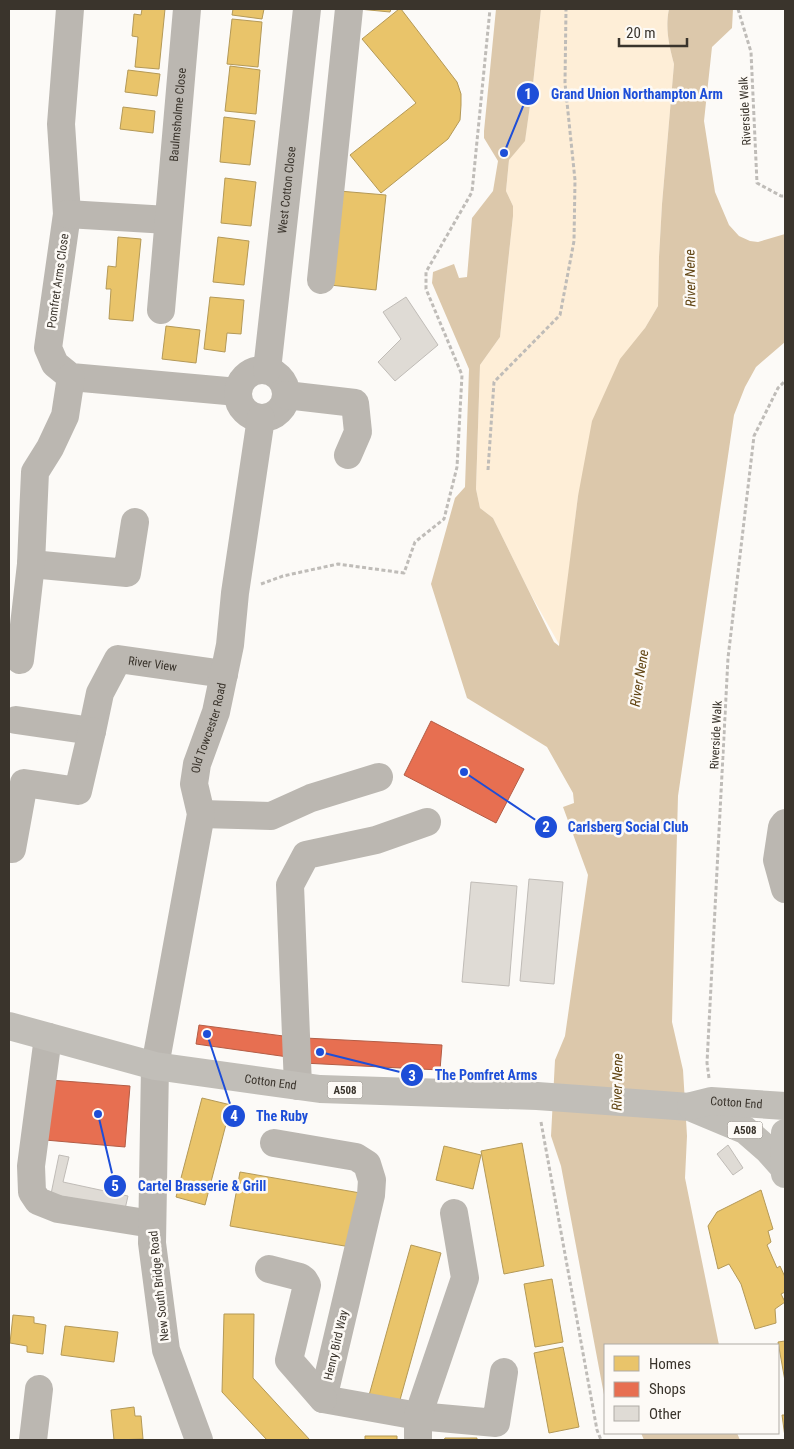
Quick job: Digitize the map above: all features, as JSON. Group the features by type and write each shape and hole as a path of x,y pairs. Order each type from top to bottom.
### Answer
{"highway":[{"name":"Cotton End","path":"9,1026 155,1066 320,1089 537,1096"},
{"name":"A508","path":"537,1096 701,1104 745,1130 763,1144 784,1171"},
{"name":"Cotton End","path":"701,1104 785,1106"},
{"name":"A508","path":"784,1171 785,1133"}],"street":[{"name":"Pomfret Arms Close","path":"70,9 61,124 67,214 48,348 55,364 71,377"},
{"name":"Baulmsholme Close","path":"161,310 187,9"},
{"name":"West Cotton Close","path":"267,370 307,9"},
{"path":"321,280 349,9"},
{"path":"67,214 168,220"},
{"path":"267,370 280,377 285,385 286,395 284,405 279,412 261,418 252,417 245,412 240,405 238,392 244,377 253,371 267,370"},
{"path":"20,660 31,564 35,472 50,448 65,416 71,377 238,392"},
{"path":"286,395 355,403 358,432 348,455"},
{"name":"Old Towcester Road","path":"155,1066 201,814 194,784 197,764 216,712 230,645 235,594 261,418"},
{"path":"31,564 127,573 135,522"},
{"name":"River View","path":"92,731 100,692 118,659 224,674"},
{"path":"12,849 24,783 78,791 92,731 16,720"},
{"path":"201,814 271,816 311,798 379,777"},
{"path":"298,1086 290,885 306,855 376,840 427,822"},
{"path":"785,823 782,827 776,860 785,889"},
{"path":"48,1037 31,1166 32,1192 38,1200 58,1209 152,1224"},
{"name":"New South Bridge Road","path":"155,1066 152,1243 166,1350 199,1440"},
{"name":"Henry Bird Way","path":"274,1143 356,1157 367,1164 372,1180 371,1196 323,1399"},
{"path":"418,1428 465,1278 454,1213"},
{"path":"269,1270 300,1277 307,1285 289,1360 323,1399 418,1428 496,1423 504,1372"},
{"path":"33,1440 39,1388"}],"path":[{"path":"235,594 283,576 338,564 404,573 415,542 444,519 457,467 462,375 426,289 426,272 472,192 490,9"},
{"path":"488,470 494,382 560,315 574,241 575,180 565,83 566,9"},
{"name":"Riverside Walk","path":"738,9 751,52 757,183 781,196 785,196"},
{"name":"Riverside Walk","path":"701,1104 707,1063 728,658 754,436 778,388 785,381"},
{"path":"537,1096 597,1430 601,1440"}],"shaded area":[{"path":"541,9 669,9 669,43 674,64 662,204 658,306 645,328 578,496 560,646 530,593 493,518 480,508 476,489 480,365 500,337 513,216 513,206 506,191 509,160 525,140"}],"water":[{"name":"River Nene","path":"496,9 541,9 525,141 509,160 506,191 513,206 513,216 500,337 480,365 476,489 480,508 493,518 554,642 559,646 578,496 592,421 620,359 645,328 658,306 662,204 674,64 669,43 669,9 733,9 732,28 712,47 704,121 715,192 729,225 739,236 758,242 785,234 785,342 756,367 745,387 734,415 678,796 672,1022 683,1070 687,1136 685,1178 719,1344 604,1344 604,1395 561,1166 551,1136 555,1060 565,1036 588,875 563,807 574,803 573,793 547,747 467,698 431,584 455,498 465,487 469,369 432,283 433,272 454,264 459,278 467,277 472,218 493,191 498,161 484,138"},
{"path":"641,1434 737,1434 740,1440 644,1440"}],"building: Homes":[{"path":"142,9 165,9 159,69 135,67 138,37 132,36 134,14 141,15"},
{"path":"233,9 264,9 262,19 232,15"},
{"path":"359,9 391,9 390,12"},
{"path":"401,9 457,82 461,94 460,120 448,139 381,193 350,155 416,103 362,39"},
{"path":"232,19 262,22 258,67 227,64"},
{"path":"230,66 260,70 256,114 225,111"},
{"path":"128,70 160,74 157,96 125,92"},
{"path":"123,107 155,111 153,133 120,129"},
{"path":"224,117 255,121 250,165 220,162"},
{"path":"225,178 256,182 251,226 221,223"},
{"path":"339,191 386,195 376,290 330,285"},
{"path":"118,237 141,239 133,321 109,319 111,289 106,289 108,266 116,267"},
{"path":"218,237 249,241 244,285 213,282"},
{"path":"210,297 244,300 241,334 227,333 225,352 204,349"},
{"path":"166,326 200,330 196,363 162,359"},
{"path":"202,1098 231,1105 205,1205 176,1197"},
{"path":"522,1143 544,1266 504,1274 481,1151"},
{"path":"444,1146 481,1155 473,1189 436,1180"},
{"path":"240,1172 366,1194 356,1248 230,1226"},
{"path":"761,1190 773,1229 768,1231 771,1242 767,1245 777,1268 780,1266 785,1277 785,1292 781,1294 785,1302 775,1309 776,1323 755,1329 741,1284 729,1264 718,1269 708,1226 717,1212"},
{"path":"411,1245 441,1253 398,1407 368,1399"},
{"path":"552,1279 563,1342 535,1347 524,1284"},
{"path":"224,1314 254,1314 253,1378 310,1440 267,1440 222,1392"},
{"path":"13,1315 34,1317 34,1323 46,1325 43,1354 27,1352 27,1346 10,1343"},
{"path":"65,1326 118,1332 114,1362 61,1355"},
{"path":"785,1341 785,1381 779,1344 778,1342"},
{"path":"563,1347 579,1427 549,1433 534,1353"},
{"path":"134,1407 135,1416 141,1416 143,1439 114,1440 111,1410"},
{"path":"782,1415 785,1415 785,1437"},
{"path":"365,1436 397,1436 397,1440 365,1440"},
{"path":"445,1438 477,1438 477,1440 444,1440"}],"building: Shops":[{"path":"431,721 524,769 496,823 404,775"},
{"path":"199,1025 291,1037 288,1057 196,1044"},
{"path":"305,1038 442,1045 440,1070 303,1063"},
{"path":"50,1080 130,1086 125,1147 45,1140"}],"building: Other":[{"path":"406,297 438,345 395,381 378,362 401,339 383,312"},
{"path":"529,879 563,882 554,984 520,981"},
{"path":"471,882 517,886 509,986 462,982"},
{"path":"728,1145 743,1168 733,1175 717,1154"},
{"path":"59,1155 69,1157 63,1182 128,1196 125,1209 51,1194"}],"place":[{"name":"Grand Union Northampton Arm","path":"504,153"},
{"name":"Carlsberg Social Club","path":"464,772"},
{"name":"The Ruby","path":"207,1034"},
{"name":"The Pomfret Arms","path":"320,1052"},
{"name":"Cartel Brasserie & Grill","path":"98,1114"}]}
